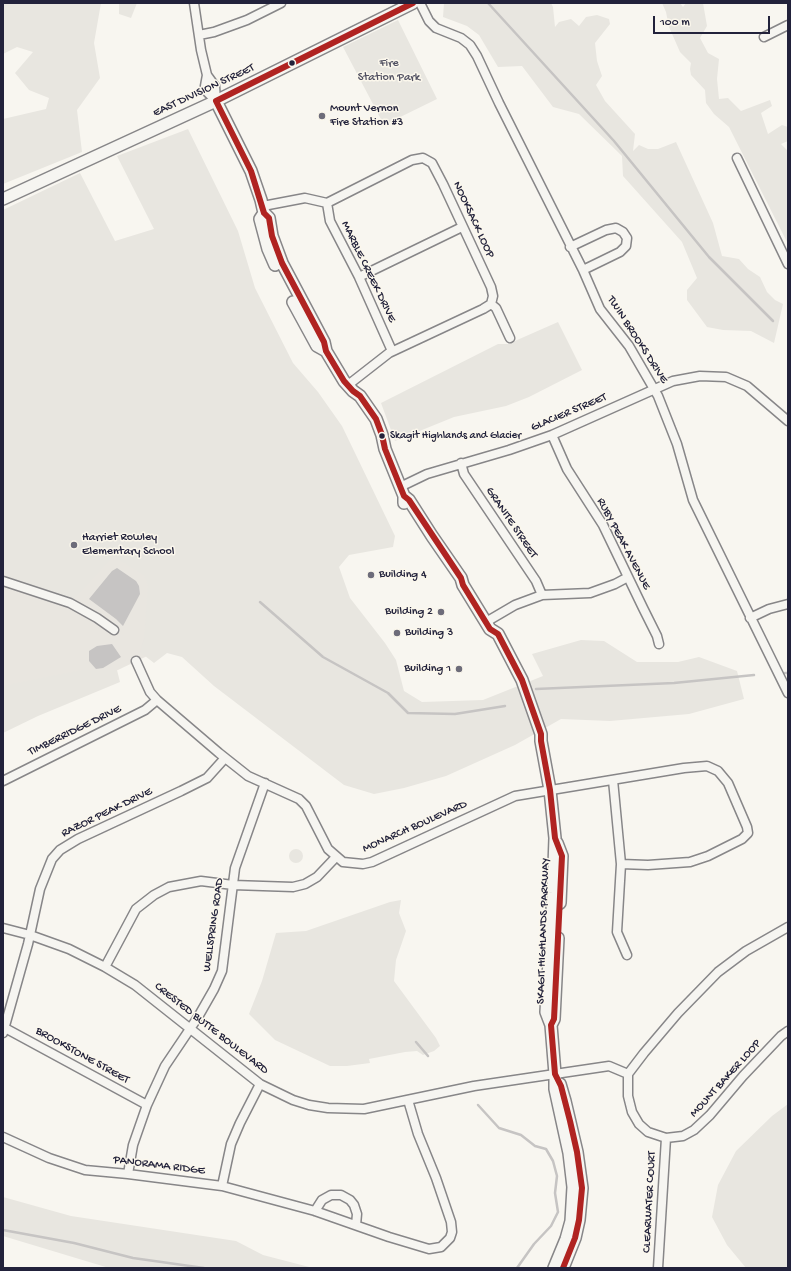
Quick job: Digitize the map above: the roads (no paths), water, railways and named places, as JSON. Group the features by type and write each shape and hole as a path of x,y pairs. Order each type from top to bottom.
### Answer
{"street":[{"path":"194,3 207,75 215,86 216,101"},
{"path":"199,34 214,32 247,20 281,3"},
{"name":"EAST DIVISION STREET","path":"3,199 216,101 413,3"},
{"name":"TWIN BROOKS DRIVE","path":"420,3 428,21 436,28 461,38 470,45 477,56 570,247 583,270 600,309 629,346 655,389 677,444 693,500 788,693"},
{"path":"764,37 788,25"},
{"name":"SKAGIT HIGHLANDS PARKWAY","path":"216,101 251,171 263,209 260,219 268,249 274,264 317,346 326,351 351,388 354,398 369,420 378,440 385,449 402,491 461,578 463,585 488,626 490,634 515,681 534,731 541,740 550,790 555,838 562,856 554,1019 551,1025 555,1089 569,1153 573,1187 571,1221 566,1239 554,1268"},
{"name":"NOOKSACK LOOP","path":"326,203 412,160 423,158 432,163 491,287 493,296 490,304"},
{"path":"737,158 788,264"},
{"path":"263,209 305,198 326,203"},
{"name":"MARBLE CREEK DRIVE","path":"326,203 330,221 359,277 392,351"},
{"path":"359,277 462,227"},
{"path":"570,247 606,230 616,228 623,232 627,238 626,246 620,252 583,270"},
{"path":"351,388 389,352 483,309 490,304 496,308 510,338"},
{"name":"GLACIER STREET","path":"402,491 427,474 509,450 552,435 673,381 700,376 726,377 747,386 788,421"},
{"name":"RUBY PEAK AVENUE","path":"552,435 567,469 603,525 657,636 659,644"},
{"name":"GRANITE STREET","path":"461,464 464,474 536,581 542,595"},
{"path":"488,626 515,605 542,595 590,593 615,584 628,577"},
{"path":"3,581 70,603 97,618 114,630"},
{"path":"750,618 769,609 788,604"},
{"path":"104,967 136,909 154,895 169,887 201,881 233,885 293,887 306,884 317,877 336,857 328,849 306,806 299,799 248,776 225,758 157,700 150,692 136,661"},
{"name":"TIMBERRIDGE DRIVE","path":"3,781 145,710 157,700"},
{"name":"RAZOR PEAK DRIVE","path":"4,1031 30,935 40,889 52,859 60,850 78,839 207,778 225,758"},
{"name":"MONARCH BOULEVARD","path":"336,857 343,862 363,864 372,862 515,796 707,766 718,771 728,783 748,827 748,833 742,839 708,856 690,862 648,865 621,864"},
{"path":"612,780 621,864 617,932 626,955"},
{"name":"WELLSPRING ROAD","path":"128,1174 133,1146 147,1105 165,1066 190,1029 214,989 222,971 235,868 265,784"},
{"path":"555,1074 610,1066 628,1074 678,1013 718,972 746,951 788,927"},
{"name":"CRESTED BUTTE BOULEVARD","path":"3,928 30,935 69,949 135,984 260,1084 293,1100 309,1105 328,1108 364,1109 474,1086 555,1074"},
{"name":"BROOKSTONE STREET","path":"4,1031 41,1046 147,1105"},
{"name":"MOUNT BAKER LOOP","path":"628,1074 628,1096 632,1112 639,1124 648,1132 666,1138 683,1136 701,1124 743,1076 781,1036 788,1032"},
{"name":"SKAGIT HIGHLANDS PARKWAY","path":"555,1074 561,1086 570,1120 577,1152 582,1188 580,1215 576,1232 569,1255 563,1268"},
{"path":"222,1186 231,1144 260,1084"},
{"name":"PANORAMA RIDGE","path":"3,1137 49,1158 85,1170 222,1186 315,1211 388,1237 429,1249 441,1247 450,1238 452,1232 451,1222 436,1178 418,1134 408,1100"},
{"name":"CLEARWATER COURT","path":"658,1268 666,1138"},
{"path":"315,1211 322,1200 331,1195 341,1195 350,1200 354,1205 358,1214 356,1225"}],"waterway":[{"path":"488,3 614,141 709,257 773,321"},
{"path":"260,602 323,657 388,693 408,713 455,714 505,706"},
{"path":"536,689 674,683 754,675"},
{"path":"416,1042 428,1056"},
{"path":"478,1105 499,1128 521,1135 535,1146 546,1149 553,1161 557,1176 555,1193 558,1212 551,1226 534,1244 517,1268"},
{"path":"3,1230 74,1243 133,1258 204,1268"}],"place":[{"name":"Mount Vernon Fire Station #3","path":"322,116"},
{"name":"Skagit Highlands and Glacier","path":"382,436"},
{"name":"Harriet Rowley Elementary School","path":"74,545"},
{"name":"Building 4","path":"371,575"},
{"name":"Building 2","path":"441,612"},
{"name":"Building 3","path":"397,633"},
{"name":"Building 1","path":"459,669"}],"park label":[{"name":"Fire Station Park","path":"389,71"}]}
